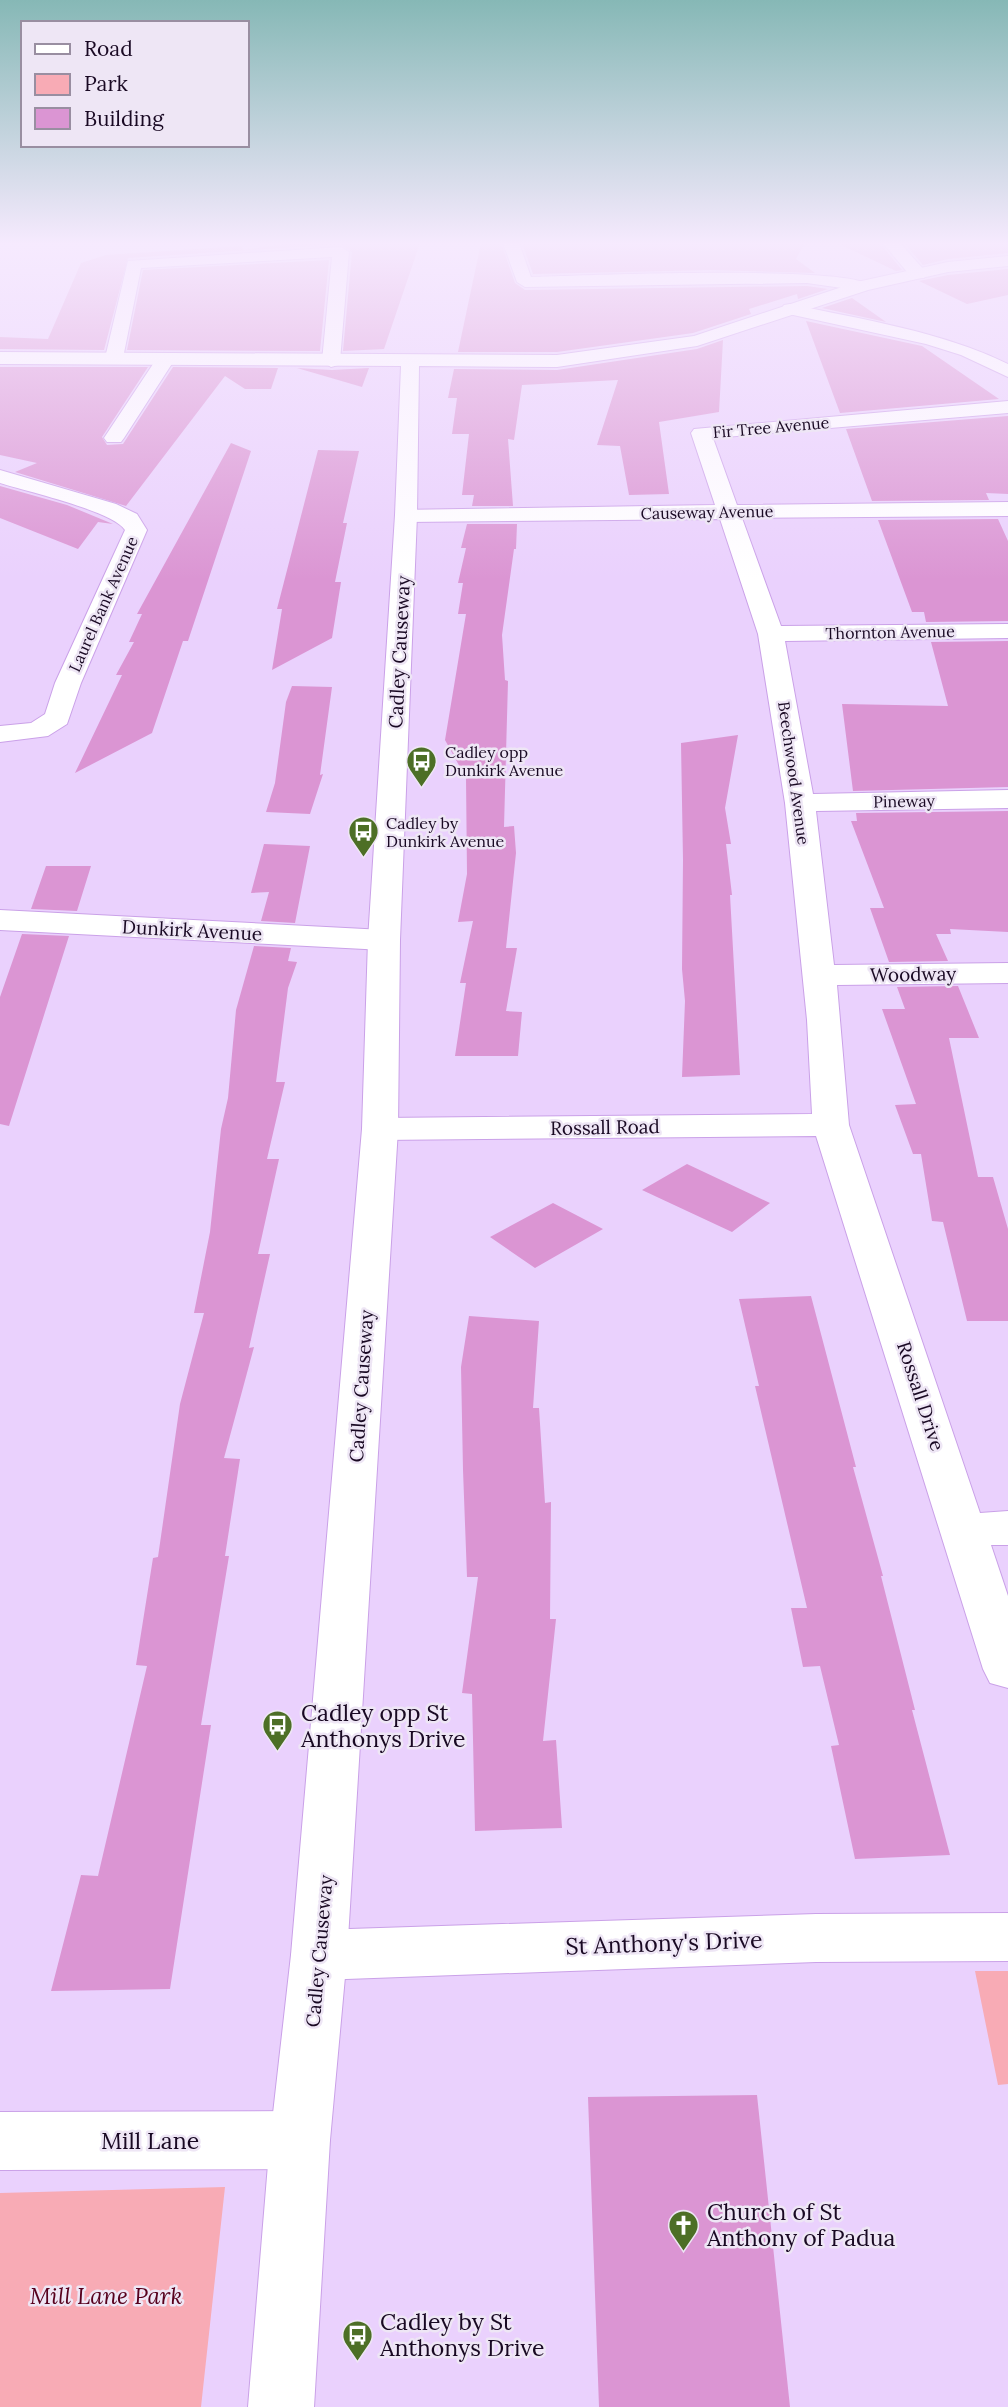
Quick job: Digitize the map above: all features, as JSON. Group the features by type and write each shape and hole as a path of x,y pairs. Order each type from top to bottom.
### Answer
{"street":[{"path":"331,361 332,355"},
{"path":"0,358 410,362 570,359 596,355"},
{"path":"976,355 1008,371"},
{"path":"114,438 166,359"},
{"name":"Cadley Causeway","path":"281,2407 300,2140 320,1955 380,1129 384,940 406,515 410,362"},
{"name":"Fir Tree Avenue","path":"701,433 1008,407"},
{"name":"Beechwood Avenue","path":"701,433 772,634 800,803 831,1125"},
{"name":"Laurel Bank Avenue","path":"0,476 107,509 129,519 136,530 68,684 57,718 38,730 0,734"},
{"name":"Causeway Avenue","path":"406,515 1008,509"},
{"name":"Thornton Avenue","path":"772,634 1008,631"},
{"name":"Pineway","path":"800,803 1008,799"},
{"name":"Dunkirk Avenue","path":"0,920 384,940"},
{"name":"Woodway","path":"818,975 1008,973"},
{"name":"Rossall Road","path":"380,1129 831,1125"},
{"name":"Rossall Drive","path":"831,1125 986,1529 1008,1669"},
{"name":"St Anthony's Drive","path":"320,1955 816,1938 1008,1937"},
{"name":"Mill Lane","path":"0,2141 300,2140"}],"green space":[{"path":"975,1971 1008,1971 1008,2084 998,2085"},
{"name":"Mill Lane Park","path":"225,2187 201,2407 0,2407 0,2193"}],"building":[{"path":"655,355 722,355 719,412 659,422 669,494 629,495 620,446 597,445 618,380 522,385 514,440 508,439 513,506 472,506 474,495 462,495 469,434 452,434 457,398 448,398 454,369 557,370"},
{"path":"819,355 936,355 999,399 840,413"},
{"path":"0,367 148,367 102,437 107,445 123,444 173,367 278,368 271,389 245,389 225,376 126,506 15,472 37,463 0,455"},
{"path":"297,368 332,370 369,368 362,387"},
{"path":"1008,416 1008,494 986,493 989,500 872,501 846,429"},
{"path":"231,443 251,451 188,641 183,641 152,733 75,773 122,675 116,675 134,642 129,642 142,614 137,614"},
{"path":"318,450 359,451 343,523 347,523 335,582 341,582 332,638 272,670 282,609 277,609"},
{"path":"0,486 67,505 113,524 98,522 78,549 0,518"},
{"path":"998,519 1008,541 1008,621 926,622 924,612 912,612 878,520"},
{"path":"467,524 517,524 516,549 502,635 505,680 508,681 504,827 514,826 516,853 506,948 517,948 506,1011 522,1012 518,1056 455,1056 466,983 460,983 473,921 458,922 467,874 466,778 445,740 466,614 458,614 463,583 458,583 466,548 461,548"},
{"path":"1008,641 1008,787 853,791 842,704 948,706 931,642"},
{"path":"292,686 332,687 320,775 323,774 310,814 266,812 275,783 286,702"},
{"path":"738,735 725,808 731,844 726,844 732,895 740,1075 682,1077 685,1001 682,969 681,743"},
{"path":"1008,811 1008,932 950,929 951,934 936,934 948,961 889,962 870,908 884,908 851,821 857,821 856,813"},
{"path":"264,844 310,846 295,923 261,921 269,892 251,893"},
{"path":"46,866 91,866 77,911 31,909"},
{"path":"22,934 69,936 9,1126 0,1124 0,997"},
{"path":"254,946 291,948 288,961 297,962 288,988 276,1082 285,1082 267,1159 279,1159 258,1254 270,1254 249,1348 254,1347 224,1458 240,1459 225,1556 229,1556 201,1725 211,1725 170,1989 51,1991 81,1875 98,1876 147,1666 136,1665 153,1558 158,1557 180,1404 204,1313 194,1313 210,1232 221,1129 228,1098 236,1010"},
{"path":"958,986 979,1038 949,1038 978,1177 993,1177 1008,1229 1008,1321 967,1321 943,1222 932,1221 921,1154 913,1154 895,1105 916,1104 882,1009 905,1009 897,987"},
{"path":"687,1164 770,1203 732,1232 642,1190"},
{"path":"553,1203 603,1229 535,1268 490,1237"},
{"path":"811,1296 856,1467 853,1467 883,1576 915,1710 912,1710 950,1855 855,1859 831,1746 839,1745 820,1666 803,1667 791,1608 807,1608 755,1386 759,1386 739,1299"},
{"path":"469,1316 539,1321 533,1408 539,1408 545,1503 551,1502 550,1619 556,1619 543,1741 556,1740 562,1828 475,1831 472,1694 462,1693 478,1577 467,1577 463,1470 461,1367"},
{"name":"Church of St Anthony of Padua","path":"757,2095 790,2407 599,2407 588,2097"}],"place":[{"name":"Cadley opp Dunkirk Avenue","path":"422,788"},
{"name":"Cadley by Dunkirk Avenue","path":"363,859"},
{"name":"Cadley opp St Anthonys Drive","path":"278,1753"},
{"name":"Church of St Anthony of Padua","path":"684,2252"},
{"name":"Cadley by St Anthonys Drive","path":"357,2362"}]}
